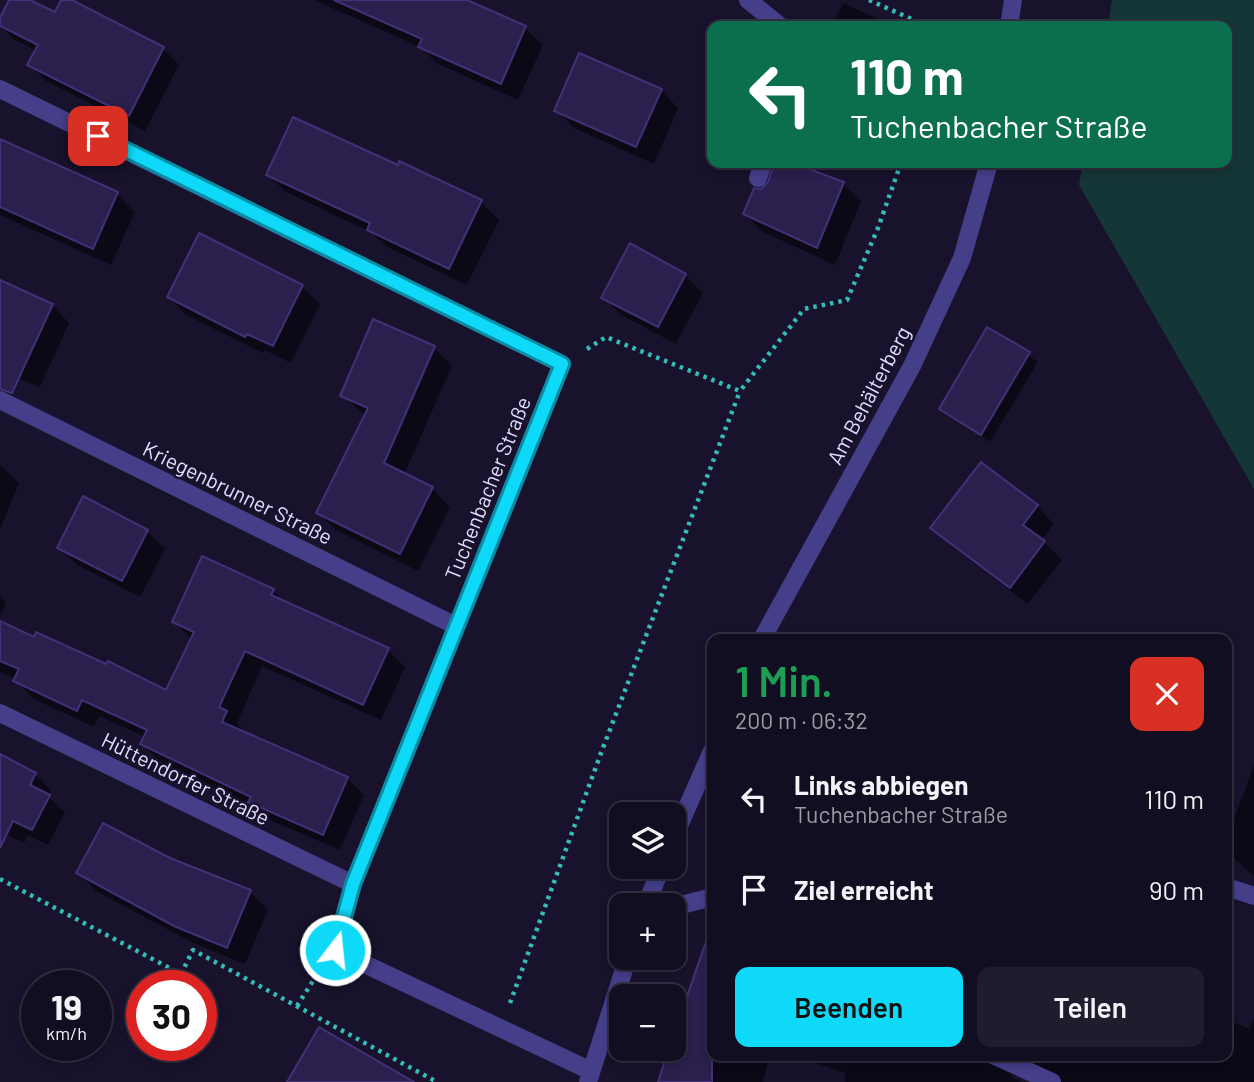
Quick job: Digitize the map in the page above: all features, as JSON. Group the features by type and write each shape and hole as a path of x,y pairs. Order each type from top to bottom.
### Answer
{"street":[{"path":"1010,21 1013,0"},
{"path":"752,4 774,21"},
{"path":"0,89 562,364"},
{"name":"Am Behälterberg","path":"765,634 912,366 962,258 988,168"},
{"name":"Tuchenbacher Straße","path":"562,364 353,884 335,950 501,1029 589,1077"},
{"name":"Kriegenbrunner Straße","path":"0,400 456,626"},
{"name":"Hüttendorfer Straße","path":"0,713 353,884"},
{"path":"686,810 707,762"},
{"path":"1232,889 1254,896"},
{"path":"686,905 707,898"},
{"path":"589,1077 624,970"},
{"path":"1006,1061 1052,1082"}],"path":[{"path":"869,0 916,21"},
{"path":"501,1029 601,753 740,391 804,309 847,300 878,228 899,168"},
{"path":"562,364 606,337 740,391"},
{"path":"0,879 181,974 192,950 437,1082"},
{"path":"297,1006 311,983"}],"green space":[{"path":"1112,0 1254,0 1254,489 1079,185 1082,168 1232,168 1232,21 1109,21"}],"building":[{"path":"9,0 30,0 55,12 61,0 72,0 164,47 129,116 27,65 38,45 0,26 0,18"},
{"path":"334,0 467,0 526,26 501,84 418,47 422,39"},
{"path":"579,53 662,89 636,147 554,111"},
{"path":"293,117 398,165 399,161 482,200 449,269 367,230 370,223 266,175"},
{"path":"0,139 118,192 93,249 0,207"},
{"path":"772,168 806,168 844,182 817,248 743,214 754,188 761,189 768,182"},
{"path":"199,233 303,285 273,346 247,334 245,337 167,297"},
{"path":"630,243 686,274 658,327 601,298"},
{"path":"0,280 53,304 12,393 0,389"},
{"path":"373,319 435,346 384,463 433,487 400,554 316,513 368,408 340,396"},
{"path":"987,327 1030,352 981,435 939,409"},
{"path":"981,462 1038,505 1023,525 1045,541 1010,588 930,528"},
{"path":"83,496 148,530 122,581 57,548"},
{"path":"202,556 274,589 271,595 389,648 363,705 245,651 219,707 227,711 222,722 348,777 323,835 248,802 251,797 140,744 147,730 82,700 77,711 13,681 19,669 0,661 0,621 34,637 36,632 106,664 108,661 166,690 194,632 172,622"},
{"path":"0,754 36,773 30,785 50,795 32,830 13,821 0,848"},
{"path":"103,823 170,858 251,890 227,948 174,926 76,873"},
{"path":"707,939 707,1061 712,1061 712,1082 658,1082 665,1061 686,1061 686,999"},
{"path":"319,1027 414,1082 287,1082"}],"route":[{"path":"98,136 562,364 353,884 335,950"}]}
